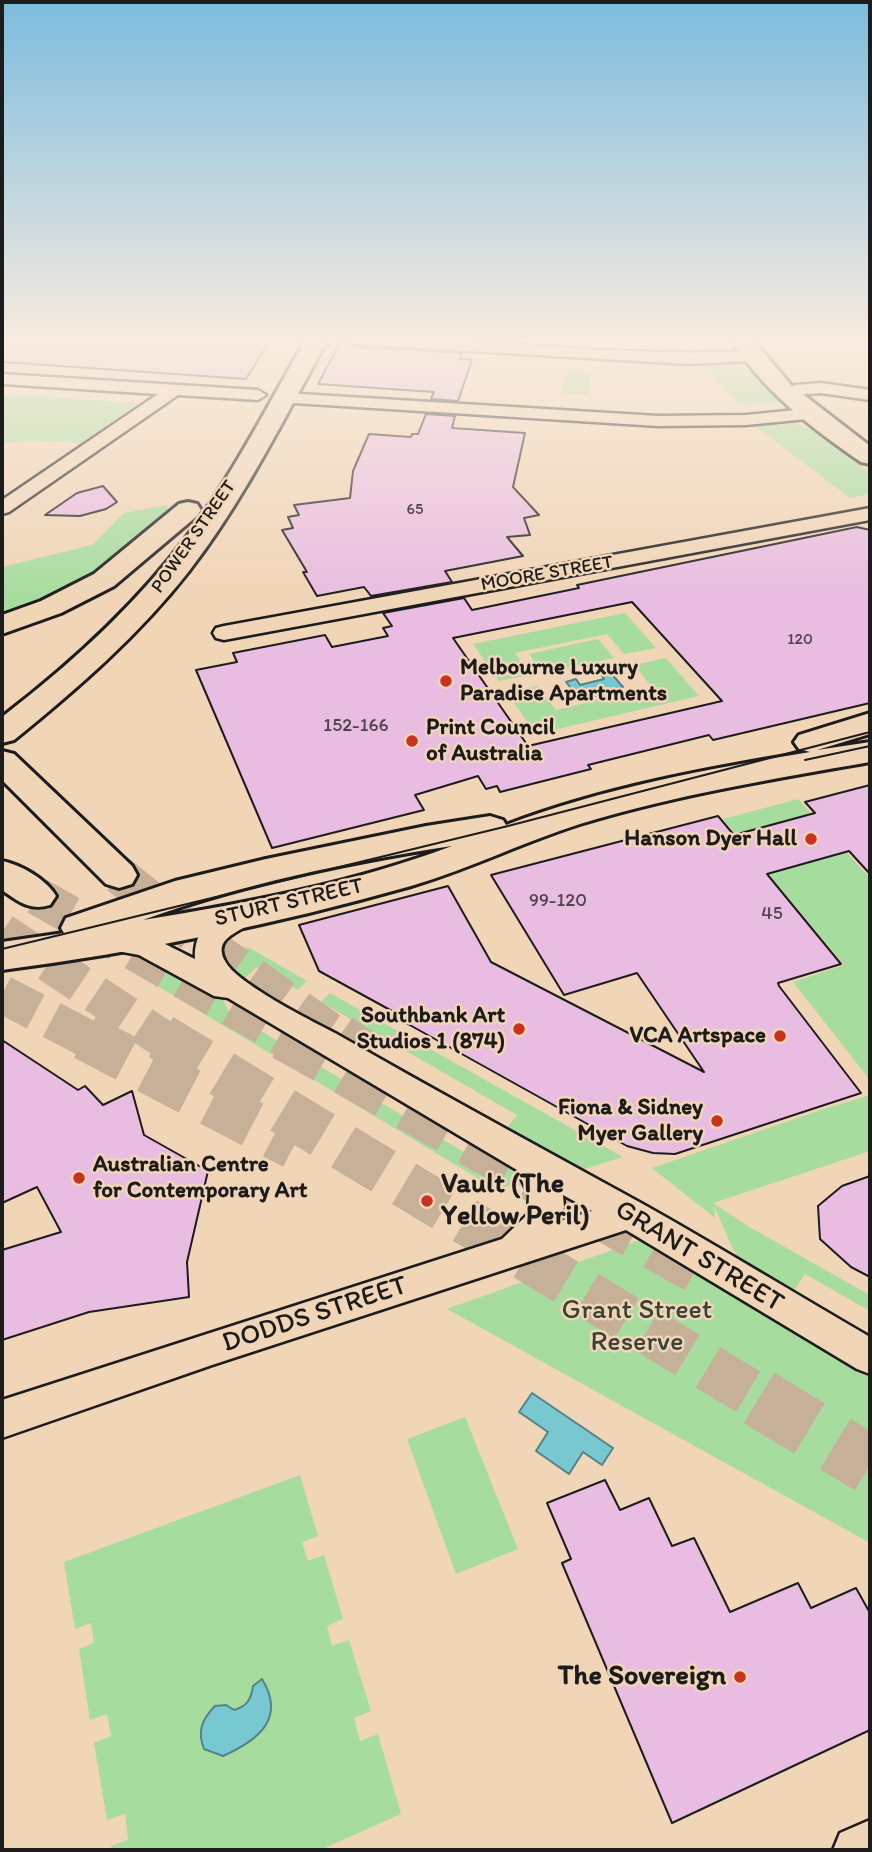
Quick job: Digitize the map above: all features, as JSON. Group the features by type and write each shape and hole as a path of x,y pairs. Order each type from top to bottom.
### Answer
{"main road":[{"name":"POWER STREET","path":"20,703 119,634 180,563 206,527 251,425"},
{"path":"829,425 870,457"},
{"path":"834,425 870,446"},
{"name":"POWER STREET","path":"2,733 20,703 146,576 182,530 195,499 104,580 51,607 5,624"},
{"name":"STURT STREET","path":"727,775 870,723"},
{"name":"STURT STREET","path":"2,956 188,890 308,861 426,838 568,816 727,775 870,752"},
{"path":"2,761 119,875"},
{"name":"STURT STREET","path":"2,956 110,941 246,915 417,872 568,816"},
{"path":"2,873 37,896"}],"street":[{"path":"2,508 123,425"},
{"name":"MOORE STREET","path":"224,633 870,514"},
{"name":"GRANT STREET","path":"246,915 215,930 208,945 209,961 222,979 267,1009"},
{"name":"GRANT STREET","path":"110,941 145,946 267,1009 527,1159 629,1214 870,1357"},
{"name":"GRANT STREET","path":"495,1257 529,1239 547,1214 548,1196 543,1179 527,1159"},
{"name":"DODDS STREET","path":"2,1419 629,1214"},
{"path":"857,1850 870,1844"}],"green space":[{"path":"2,425 107,425 80,444 64,441 2,442"},
{"path":"800,425 813,430 870,473 870,494 850,498 755,426"},
{"path":"167,505 167,514 150,532 112,563 48,599 2,615 2,567 92,545 124,513"},
{"path":"625,613 656,648 624,654 607,634 515,653 530,675 499,681 473,644"},
{"path":"598,639 614,658 544,673 529,654"},
{"path":"666,658 699,696 536,734 507,693 537,686 556,710 652,687 634,665"},
{"path":"798,799 870,878 870,1080 793,982 844,965 723,819"},
{"path":"220,945 250,948 307,981 298,990 257,967 244,979 221,965"},
{"path":"163,963 222,998 229,1012 464,1152 502,1163 521,1178 520,1185 494,1188 156,985"},
{"path":"330,993 623,1157 585,1169 563,1162 505,1130 517,1115 321,1002"},
{"path":"870,1093 822,1110 870,1095 870,1151 713,1203 751,1228 870,1295 870,1311 805,1274 793,1292 742,1262 733,1249 714,1206 715,1218 652,1168"},
{"name":"Grant Street Reserve","path":"640,1240 870,1378 870,1543 447,1309"},
{"path":"465,1417 518,1549 456,1574 407,1439"},
{"path":"300,1475 318,1536 302,1542 308,1561 324,1555 343,1619 327,1626 332,1646 349,1640 371,1711 354,1718 360,1741 378,1734 401,1814 320,1850 112,1850 111,1846 128,1840 125,1814 107,1820 94,1743 111,1736 107,1714 90,1720 79,1649 94,1643 91,1623 75,1629 64,1562"}],"water":[{"path":"610,672 623,687 608,690 603,695 578,697 566,682 576,679 580,685 604,679 601,674"},
{"path":"532,1393 613,1448 602,1465 583,1452 569,1474 536,1451 548,1432 519,1412"},
{"path":"262,1679 271,1705 265,1726 248,1743 223,1756 204,1749 201,1731 204,1721 215,1706 226,1705 234,1710 242,1707 250,1699 253,1686"}],"building":[{"path":"421,425 453,425 452,428 525,433 513,487 539,515 524,518 530,535 507,537 523,556 445,571 452,582 371,596 364,587 317,596 303,572 307,572 282,530 293,528 288,517 299,515 294,505 350,498 353,471 369,434 411,437 412,434 418,434"},
{"path":"103,486 117,502 106,509 80,516 45,515 77,493"},
{"path":"857,527 870,530 870,703 713,740 709,735 588,765 591,769 500,792 497,786 486,789 478,776 415,795 424,810 272,848 196,670 237,662 233,653 325,635 332,647 388,636 383,628 392,626 383,613 464,598 472,610 579,588 577,585","holes":["632,602 722,701 528,746 453,638"]},
{"path":"870,785 870,874 849,851 767,874 841,964 778,983 779,986 861,1093 675,1154 653,1153 627,1146 390,1014 392,1011 319,971 299,925 448,886 491,962 704,1072 637,973 564,995 491,875 718,816 734,835 815,813 805,802"},
{"name":"Australian Centre for Contemporary Art","path":"2,1040 78,1090 85,1086 103,1105 132,1091 144,1135 208,1171 187,1262 189,1297 89,1312 2,1340 2,1250 61,1232 37,1187 2,1203"},
{"path":"870,1176 870,1277 851,1267 820,1239 818,1206 842,1186"},
{"name":"The Sovereign","path":"605,1480 620,1510 649,1498 672,1546 694,1538 730,1612 798,1583 811,1608 856,1588 870,1613 870,1730 672,1823 562,1563 571,1559 547,1503"}],"tunnel":[{"path":"119,875 210,947 341,1039"},
{"path":"37,896 287,1039"},
{"path":"2,932 163,1039"},
{"path":"2,994 88,1039"},
{"path":"85,1037 294,1146"},
{"path":"161,1037 762,1400"},
{"path":"284,1037 707,1276"},
{"path":"339,1037 368,1057"},
{"path":"759,1398 870,1465"}],"tram line":[{"path":"2,949 508,826 870,732"},
{"path":"805,760 870,746"}],"place":[{"name":"Melbourne Luxury Paradise Apartments","path":"446,681"},
{"name":"Print Council of Australia","path":"412,741"},
{"name":"Hanson Dyer Hall","path":"811,839"},
{"name":"Southbank Art Studios 1 (874)","path":"519,1029"},
{"name":"VCA Artspace","path":"780,1036"},
{"name":"Fiona & Sidney Myer Gallery","path":"717,1121"},
{"name":"Australian Centre for Contemporary Art","path":"79,1178"},
{"name":"Vault (The Yellow Peril)","path":"427,1201"},
{"name":"The Sovereign","path":"740,1677"}]}
